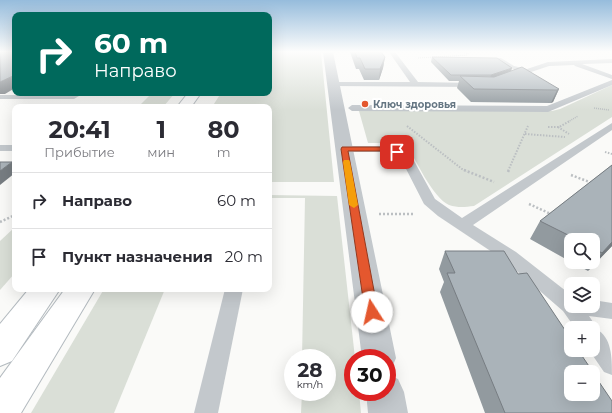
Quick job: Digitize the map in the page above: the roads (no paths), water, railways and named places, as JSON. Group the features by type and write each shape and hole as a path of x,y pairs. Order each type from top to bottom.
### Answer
{"street":[{"path":"331,71 377,349"},
{"path":"190,104 202,98"},
{"path":"6,336 43,292"},
{"path":"0,411 78,292"},
{"path":"386,401 388,413"}],"lane":[{"path":"409,71 413,76 415,84"},
{"path":"596,71 612,77"},
{"path":"503,80 527,72"},
{"path":"352,108 535,110 556,107 612,82"},
{"path":"333,84 483,85"},
{"path":"0,97 76,96"},
{"path":"462,225 509,190 551,167 612,126"},
{"path":"0,148 12,148"},
{"path":"344,149 383,149 397,152 407,159 430,201 443,213 510,256 564,298"},
{"path":"206,413 233,292"},
{"path":"600,308 612,310"},
{"path":"6,336 54,330"},
{"path":"600,348 612,364"}],"place":[{"name":"Ключ здоровья","path":"365,104"}]}
